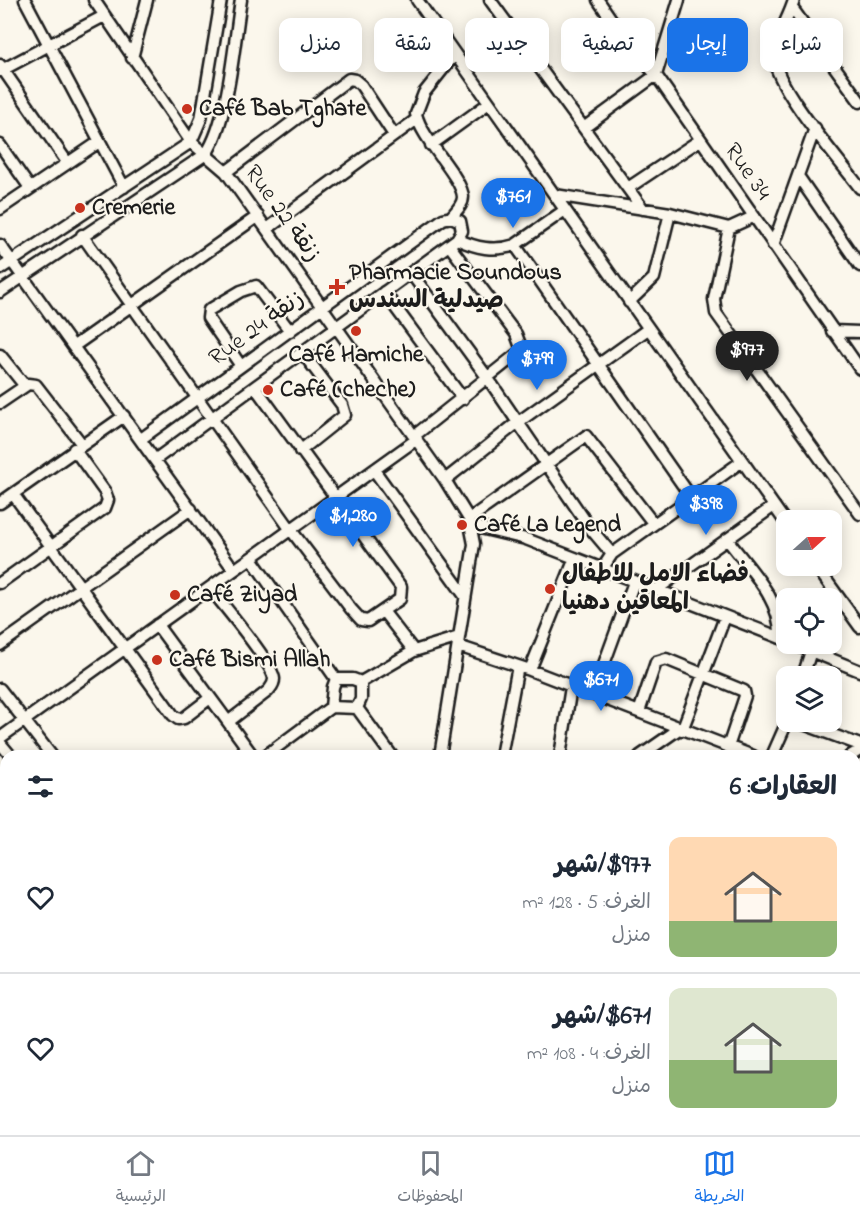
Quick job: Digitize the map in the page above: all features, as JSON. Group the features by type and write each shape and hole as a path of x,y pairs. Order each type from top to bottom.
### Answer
{"street":[{"path":"25,0 47,46 124,187"},
{"name":"Rue 22 زنقة","path":"94,0 191,142 226,172 258,216 416,438 470,522"},
{"path":"132,58 147,0"},
{"path":"0,269 191,142 201,119 221,0"},
{"path":"0,292 206,154 214,138 222,109 241,0"},
{"path":"417,0 777,510"},
{"path":"490,0 643,209"},
{"name":"Rue 34","path":"598,0 624,38 656,75 860,369"},
{"path":"585,127 656,75 680,0"},
{"path":"793,4 860,102"},
{"path":"793,4 774,58 787,89 860,188"},
{"path":"67,162 1,68 104,16"},
{"path":"453,242 462,231 462,226 451,217 461,204 462,192 431,145 417,118 419,101 455,54"},
{"path":"226,172 345,80 355,80 361,85 394,135"},
{"path":"431,145 489,103"},
{"path":"267,229 417,118"},
{"path":"773,245 815,128"},
{"path":"628,188 700,140"},
{"path":"0,209 99,142"},
{"path":"0,145 30,188"},
{"path":"798,176 860,266"},
{"path":"555,195 670,213 729,228 753,217"},
{"path":"453,242 483,249 515,245 565,210"},
{"path":"629,302 654,278 670,213"},
{"path":"74,346 258,216"},
{"name":"Rue 24 زنقة","path":"141,439 443,219 451,217"},
{"path":"729,228 714,299 716,313 860,514"},
{"path":"82,235 199,397 291,530 361,620 368,621 400,599 400,587 255,387"},
{"path":"0,738 374,470 520,353 521,344 453,242"},
{"name":"Rue 24 زنقة","path":"156,459 453,242"},
{"path":"0,245 234,570"},
{"path":"515,245 691,497"},
{"path":"411,273 488,377 517,423 601,543 612,554"},
{"path":"241,366 208,318 209,310 241,291 256,286 290,331"},
{"path":"384,292 463,399"},
{"path":"445,480 517,423 648,329"},
{"path":"832,331 860,332"},
{"path":"300,451 343,419 345,412 302,352"},
{"path":"0,355 27,385"},
{"path":"0,403 27,385 36,385 46,394 108,500 105,508 98,515 0,583"},
{"path":"0,503 123,416"},
{"path":"470,522 583,437 588,437 653,523"},
{"path":"602,569 612,554 741,462"},
{"path":"374,470 465,596"},
{"path":"14,494 178,719 184,718 210,698"},
{"path":"656,590 774,506"},
{"path":"0,645 191,509"},
{"path":"470,522 526,539 776,636"},
{"path":"441,750 474,544 470,522"},
{"path":"727,539 776,609"},
{"path":"251,558 336,680"},
{"path":"531,670 575,558"},
{"path":"823,576 860,627"},
{"path":"593,694 634,582"},
{"path":"210,588 262,656 274,678 273,685 268,691 228,722"},
{"path":"383,611 414,651"},
{"path":"649,750 681,729 724,616"},
{"path":"158,625 249,750"},
{"path":"336,680 352,679 361,682 414,651 458,642 736,750"},
{"path":"818,654 860,671"},
{"path":"639,712 654,668 660,660 666,659 741,689 745,693 728,747"},
{"path":"502,750 518,666"},
{"path":"331,707 336,680"},
{"path":"357,708 361,699 361,682"},
{"path":"561,750 571,687"},
{"path":"0,689 23,722 47,750"},
{"path":"273,750 331,707 357,708"},
{"path":"357,708 388,750"},
{"path":"775,750 783,732"},
{"path":"825,732 860,745"}],"place":[{"name":"Café Bab Tghate","path":"187,109"},
{"name":"Cremerie","path":"80,208"},
{"name":"Pharmacie Soundous صيدلية السندس","path":"337,287"},
{"name":"Café Hamiche","path":"356,331"},
{"name":"Café (cheche)","path":"268,390"},
{"name":"Café La Legend","path":"462,525"},
{"name":"فضاء الامل للاطفال المعاقين دهنيا","path":"550,589"},
{"name":"Café Ziyad","path":"175,595"},
{"name":"Café Bismi Allah","path":"157,660"}]}
